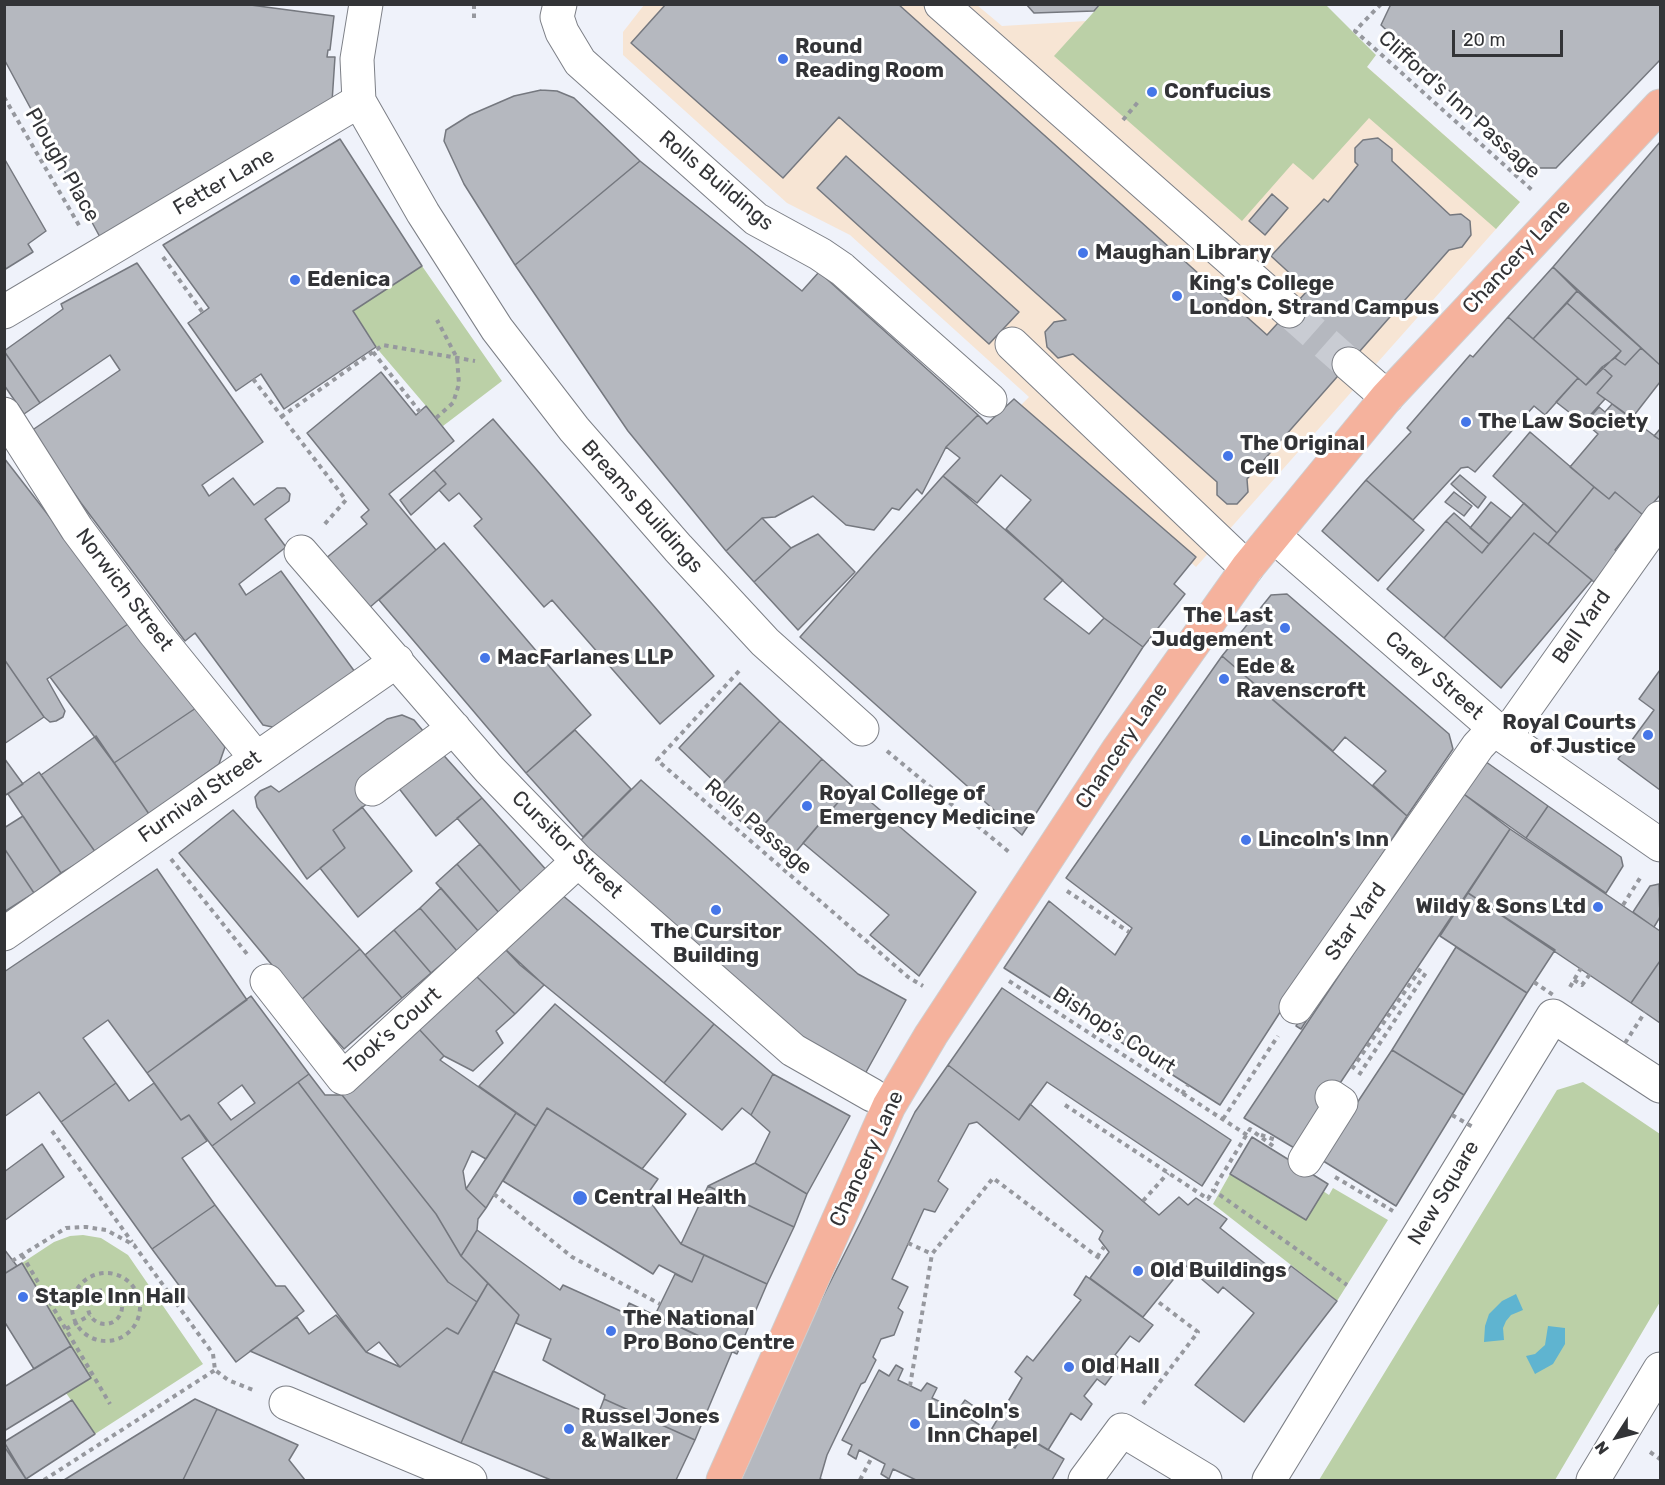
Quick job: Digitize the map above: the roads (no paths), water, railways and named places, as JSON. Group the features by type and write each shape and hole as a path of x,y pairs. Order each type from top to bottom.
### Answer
{"main road":[{"name":"Chancery Lane","path":"723,1480 889,1106 930,1035 1118,750 1247,568 1275,537 1387,397 1660,106"}],"street":[{"path":"359,101 357,59 366,4"},
{"name":"Rolls Buildings","path":"560,4 557,17 562,32 580,62 744,209 774,231 820,254 842,269 990,400"},
{"path":"941,4 1289,311"},
{"name":"Fetter Lane","path":"4,312 359,101"},
{"name":"Breams Buildings","path":"359,101 423,213 497,329 574,429 678,548 765,642 862,729"},
{"path":"1012,345 1247,568"},
{"path":"1349,364 1387,397"},
{"name":"Norwich Street","path":"4,414 77,529 154,632 256,758"},
{"name":"Bell Yard","path":"1500,733 1660,518"},
{"name":"Carey Street","path":"1275,537 1500,733 1654,856"},
{"name":"Cursitor Street","path":"301,552 489,769 578,861 793,1050 872,1095"},
{"name":"Furnival Street","path":"4,934 397,661"},
{"path":"372,789 454,728"},
{"name":"Star Yard","path":"1296,1007 1478,746 1500,733"},
{"name":"Took's Court","path":"267,981 343,1078 578,861"},
{"name":"New Square","path":"1269,1480 1553,1016 1660,1086"},
{"path":"1293,1152 1337,1100"},
{"path":"1593,1480 1660,1369"},
{"path":"286,1403 431,1473 470,1480"},
{"path":"1085,1480 1122,1430 1204,1480"}],"water":[{"path":"1516,1294 1523,1310 1511,1315 1506,1321 1503,1328 1504,1340 1484,1342 1485,1326 1489,1314 1502,1301"},
{"path":"1548,1326 1565,1328 1565,1344 1553,1364 1535,1374 1526,1356 1535,1354 1545,1345"}],"tunnel":[{"path":"1289,311 1349,364"}],"place":[{"name":"Round Reading Room","path":"783,59"},
{"name":"Confucius","path":"1152,92"},
{"name":"Maughan Library","path":"1083,253"},
{"name":"Edenica","path":"295,280"},
{"name":"King's College London, Strand Campus","path":"1177,296"},
{"name":"The Law Society","path":"1466,422"},
{"name":"The Original Cell","path":"1228,456"},
{"name":"The Last Judgement","path":"1285,628"},
{"name":"MacFarlanes LLP","path":"485,658"},
{"name":"Ede & Ravenscroft","path":"1224,679"},
{"name":"Royal Courts of Justice","path":"1648,735"},
{"name":"Royal College of Emergency Medicine","path":"807,806"},
{"name":"Lincoln's Inn","path":"1246,840"},
{"name":"Wildy & Sons Ltd","path":"1598,907"},
{"name":"The Cursitor Building","path":"716,910"},
{"name":"Central Health","path":"580,1198"},
{"name":"Old Buildings","path":"1138,1271"},
{"name":"Staple Inn Hall","path":"23,1297"},
{"name":"The National Pro Bono Centre","path":"611,1331"},
{"name":"Old Hall","path":"1069,1367"},
{"name":"Lincoln's Inn Chapel","path":"915,1424"},
{"name":"Russel Jones & Walker","path":"569,1429"}]}
